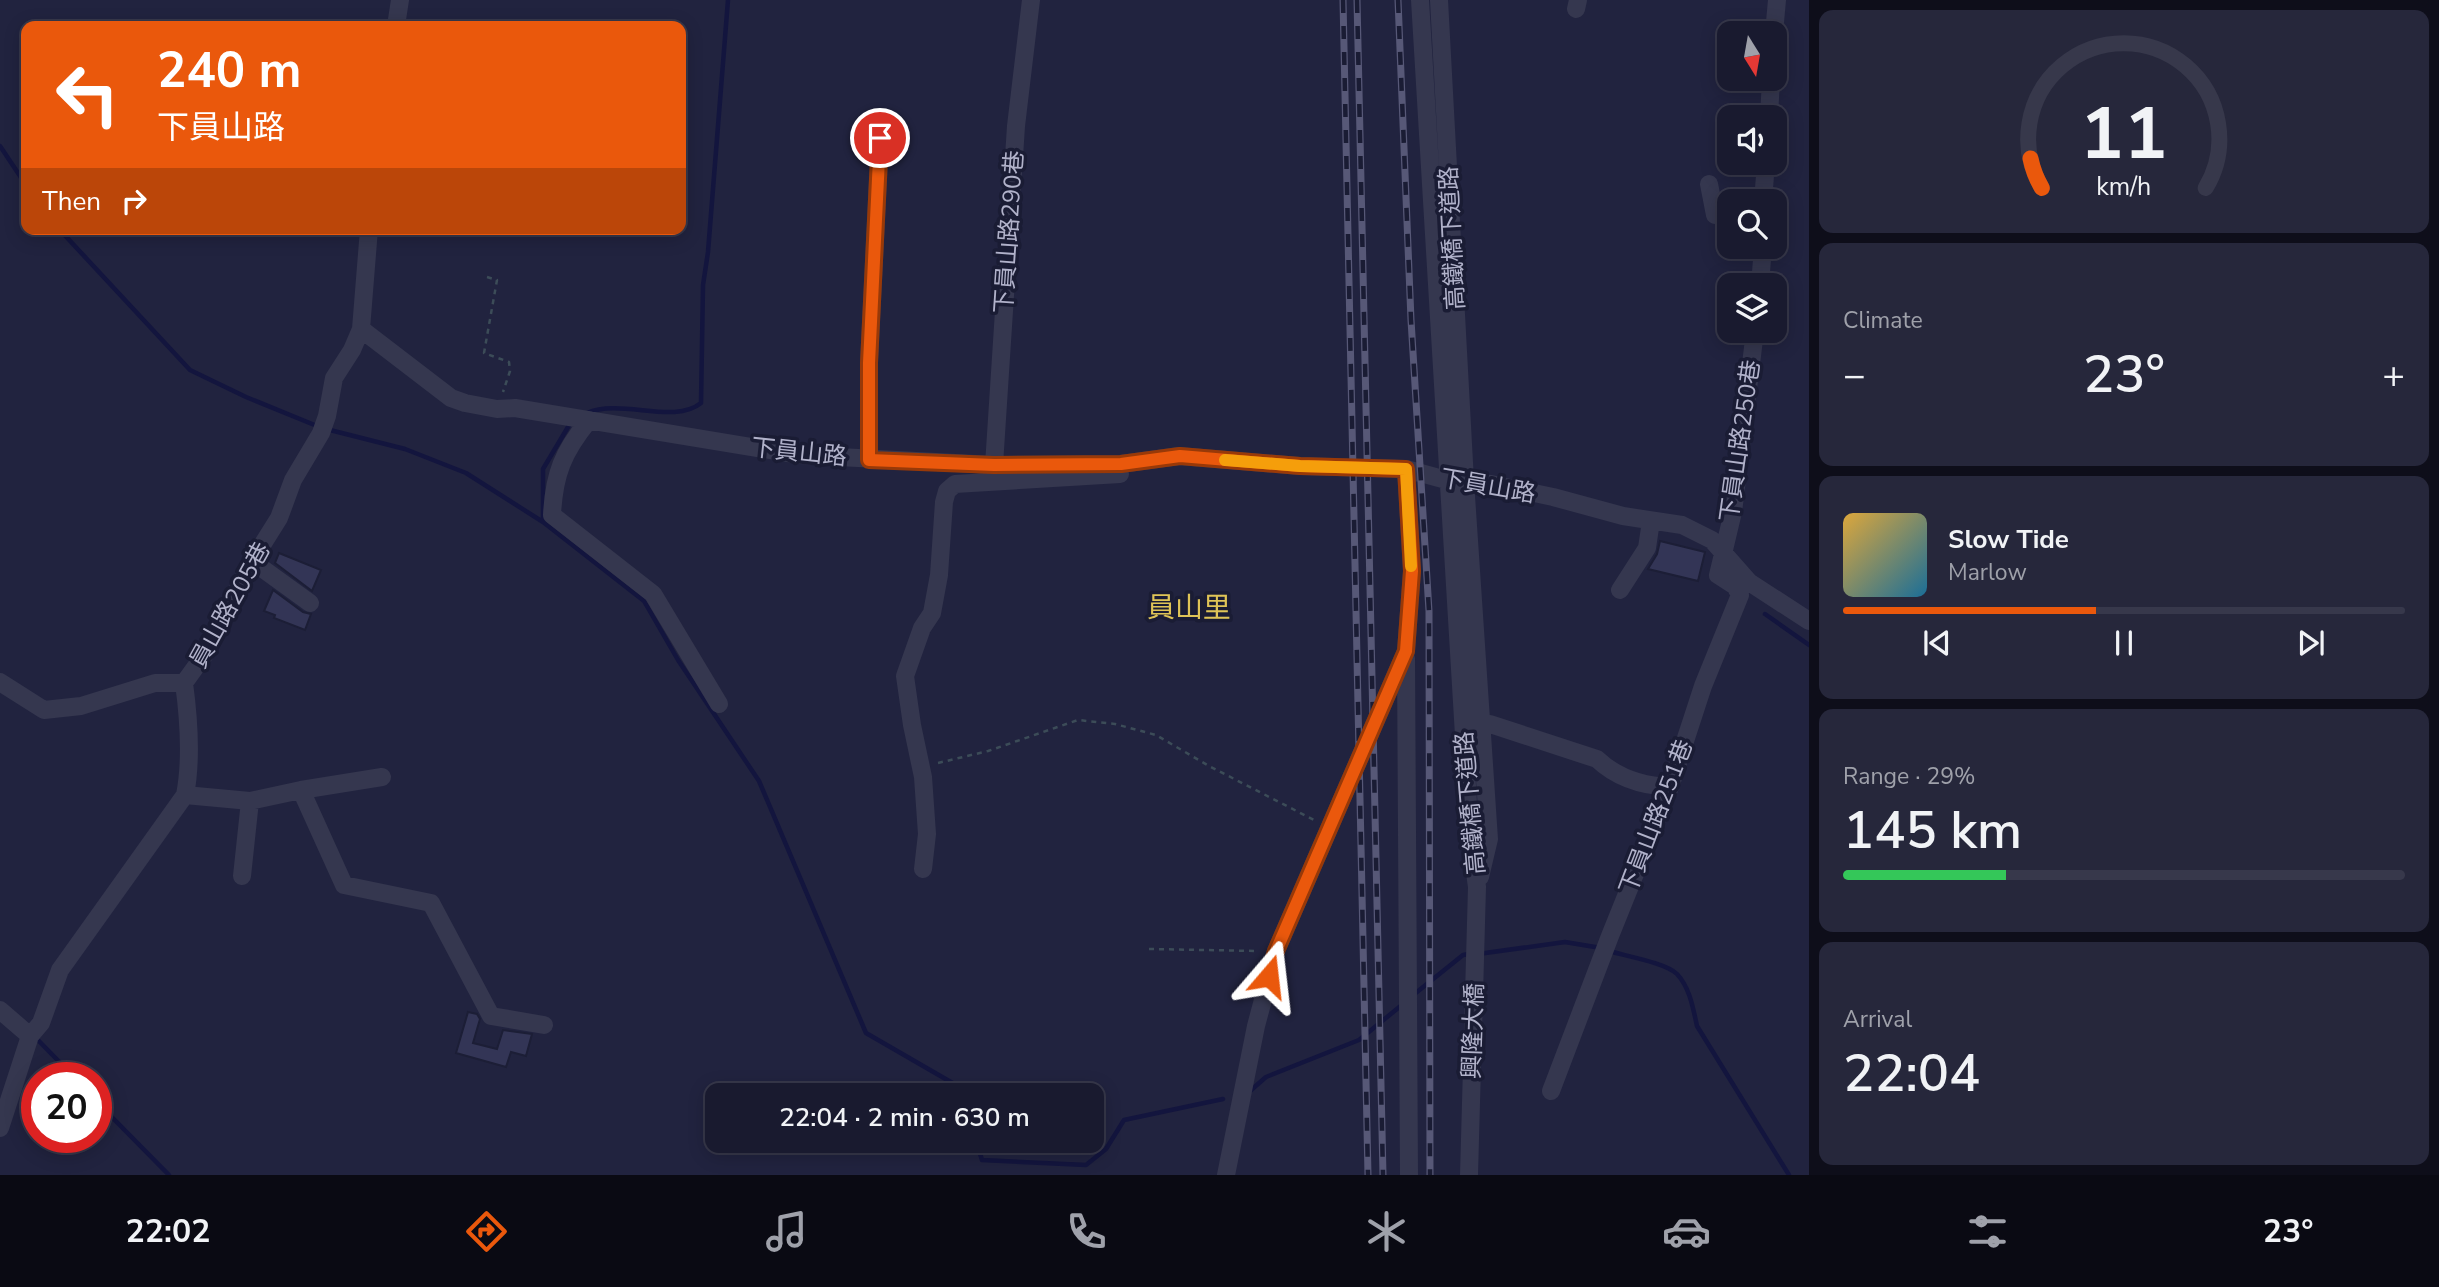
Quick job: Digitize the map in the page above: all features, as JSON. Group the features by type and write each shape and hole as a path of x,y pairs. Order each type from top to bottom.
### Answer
{"street":[{"path":"397,21 400,0"},
{"name":"下員山路290巷","path":"994,465 1016,126 1031,0"},
{"name":"高鐵橋下道路","path":"1420,0 1457,481 1489,839 1477,887"},
{"name":"高鐵橋下道路","path":"1439,0 1457,481"},
{"path":"1775,21 1777,0"},
{"path":"869,460 869,363 880,138"},
{"path":"1709,184 1714,215 1717,215"},
{"name":"員山路205巷","path":"185,795 188,779 188,737 184,683 205,654 252,561 279,518 293,480 324,425 334,377 352,350 361,329 369,235"},
{"name":"下員山路","path":"361,329 451,398 466,403 497,409 515,408 800,455 994,465 1121,464 1180,456 1300,466 1406,469 1457,481 1491,484 1651,521 1682,525 1712,540 1749,582 1809,621"},
{"name":"下員山路250巷","path":"1723,550 1733,512 1754,343"},
{"path":"589,420 560,462 553,492 552,515 653,594 719,704"},
{"path":"923,869 927,834 921,768 905,676 922,628 932,613 939,575 947,491 955,484 1147,472 1180,456"},
{"path":"1406,469 1412,571 1406,651 1409,1175"},
{"path":"1620,590 1647,548 1651,521"},
{"name":"下員山路251巷","path":"1551,1091 1670,787 1703,685 1740,595 1735,586 1718,575 1723,550"},
{"path":"252,561 310,603"},
{"path":"1226,1175 1256,1026 1276,951 1406,651"},
{"path":"0,682 44,710 81,706 155,683 184,683"},
{"path":"1490,724 1597,759 1605,767 1645,786 1670,787"},
{"path":"0,1128 35,1029 60,970 185,795 250,801 383,777"},
{"path":"302,790 344,885 432,903 491,1016 544,1025"},
{"path":"242,876 250,801"},
{"name":"興隆大橋","path":"1469,1175 1477,887"},
{"path":"0,1010 35,1029"}],"path":[{"path":"487,276 497,281 484,353 509,362 510,371 497,409"},
{"path":"921,768 988,751 1078,720 1115,724 1156,735 1209,766 1329,828"},
{"path":"1149,949 1276,951"}],"building":[{"path":"1660,541 1705,552 1698,581 1648,569 1657,554"},
{"path":"279,553 321,570 312,591 275,563"},
{"path":"273,590 303,612 311,614 305,630 274,618 275,615 264,611"},
{"path":"468,1012 477,1014 480,1019 473,1043 497,1049 503,1030 532,1034 526,1056 511,1052 506,1067 456,1053"}],"waterway":[{"path":"587,413 615,408 677,412 701,403 703,285 728,0"},
{"path":"0,146 21,178"},
{"path":"65,235 190,370 246,397 317,426"},
{"path":"543,521 543,469 571,422"},
{"path":"326,429 405,449 466,473 543,522 644,601 678,660 759,781 866,1033 953,1083"},
{"path":"1765,614 1809,645"},
{"path":"1478,954 1565,942 1601,948"},
{"path":"1609,951 1655,963 1677,974 1688,992 1697,1026 1789,1175"},
{"path":"1412,996 1463,955 1469,954"},
{"path":"1250,1091 1266,1077 1359,1040 1403,1004"},
{"path":"36,1038 59,1062"},
{"path":"1104,1151 1124,1120 1223,1099"},
{"path":"112,1117 169,1175"},
{"path":"980,1153 982,1160 1086,1165 1101,1153"}],"railway":[{"path":"1343,0 1368,1175"},
{"path":"1357,0 1383,1175"},
{"path":"1398,0 1411,320 1429,611 1430,1175"}],"slow traffic":[{"path":"1225,460 1300,466 1406,469 1411,566"}],"district":[{"name":"員山里","path":"1189,607"}],"route":[{"path":"880,138 869,363 869,460 994,465 1121,464 1180,456 1300,466 1406,469 1412,571 1406,651 1276,951 1269,976"}]}
